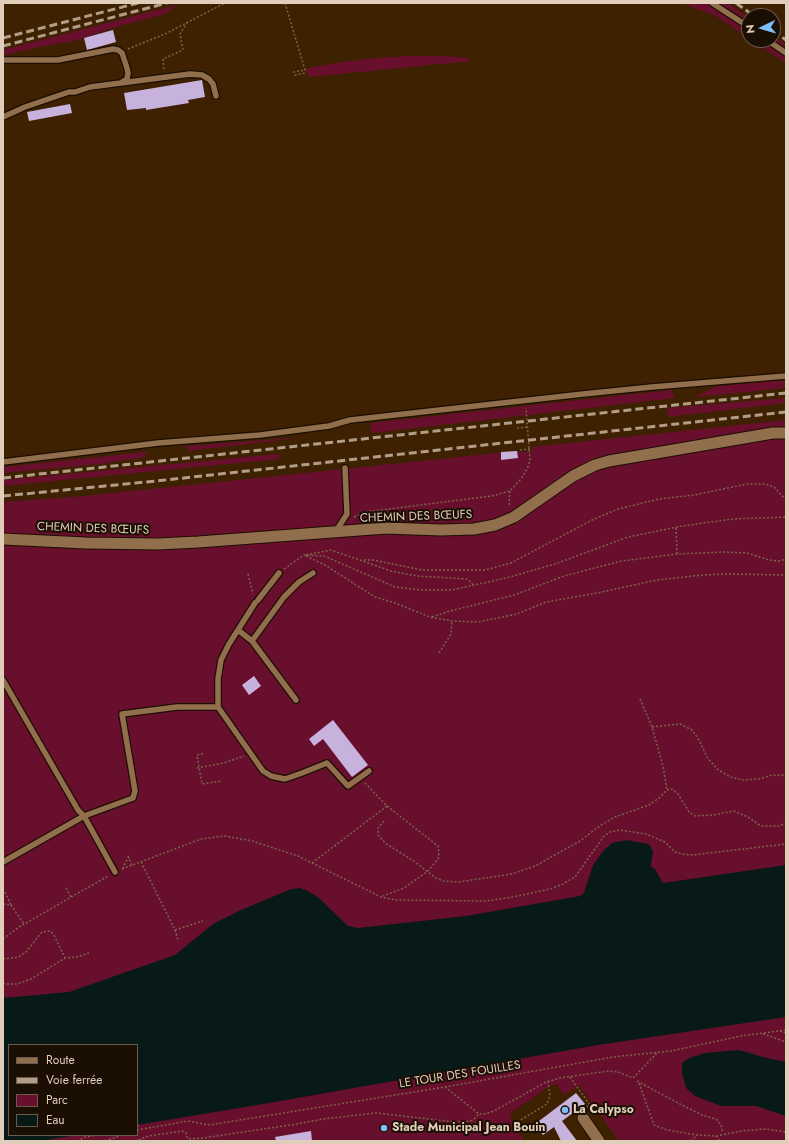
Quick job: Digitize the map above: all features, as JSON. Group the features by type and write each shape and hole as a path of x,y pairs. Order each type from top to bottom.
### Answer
{"street":[{"name":"CHEMIN DES BŒUFS","path":"3,539 86,543 158,544 392,528 441,530 474,529 495,525 514,517 573,476 595,465 609,461 773,433 786,433"},
{"path":"583,1118 599,1141"}],"lane":[{"path":"712,3 741,22"},
{"path":"3,60 58,60 113,49 118,50 125,59 128,73 127,78 122,82"},
{"path":"3,117 69,92 75,92 90,87 190,74 202,74 209,79 213,84 216,96"},
{"path":"3,462 158,443 260,435 329,426 350,420 583,394 786,376"},
{"path":"339,532 347,514 345,468"},
{"path":"280,573 257,602 238,630 221,660 218,680 218,707 263,771 271,776 285,779 327,762 348,786 369,771"},
{"path":"252,641 284,598 299,582 313,573"},
{"path":"238,630 252,641 296,700"},
{"path":"3,680 5,689 78,810 84,816 115,872"},
{"path":"3,862 84,816 133,798 135,791 122,714 177,707 218,707"}],"path":[{"path":"122,54 128,49 165,34 225,3"},
{"path":"285,3 305,70 294,72 295,75 305,73"},
{"path":"165,77 163,59 183,50 180,34 188,22"},
{"path":"339,532 350,520 365,512 492,496 510,491 521,479 528,467 531,457 527,413"},
{"path":"517,428 528,426"},
{"path":"520,450 530,449"},
{"path":"364,560 373,560 422,570 485,570 511,563 565,533 605,514 618,509 659,499 694,495 747,484 765,484 774,487 786,500"},
{"path":"510,491 509,502 514,517"},
{"path":"304,555 324,556 395,587 421,590 452,590 474,586 555,564 628,537 676,527 734,519 786,517"},
{"path":"676,527 677,554"},
{"path":"280,573 304,555 331,550 364,560 391,571 417,576 467,579 474,586"},
{"path":"430,617 514,595 564,576 622,561 677,554 747,553 769,560 779,561 786,559"},
{"path":"304,555 325,565 375,597 430,617 452,621 478,622 516,614 546,602 657,580 702,575 786,575"},
{"path":"248,574 257,602"},
{"path":"439,653 451,634 452,621"},
{"path":"640,699 652,728 663,766 667,790"},
{"path":"652,728 680,724 692,730 699,740 707,757 717,769 730,777 743,780 759,779 782,774 786,777"},
{"path":"202,752 202,754 197,755 198,768 202,784 221,782"},
{"path":"198,768 238,759 251,753"},
{"path":"362,780 387,806 438,846 438,859 428,871 404,888 381,897"},
{"path":"384,821 378,828 378,835 385,843 428,871 436,878 443,881 458,882 512,874 535,866 580,841 601,825 615,817 649,805 667,790 672,789 678,794 689,812 695,816 713,815 734,811 748,817 761,826 779,826 786,823"},
{"path":"312,863 387,806"},
{"path":"3,938 24,924 115,872 201,839 212,837 224,836 252,841 312,863 381,897 396,900 486,901 550,889 575,877 604,836 610,832 620,830 646,834 665,842 675,852 692,855 786,844"},
{"path":"123,869 128,856 132,866"},
{"path":"141,862 175,930 178,940"},
{"path":"66,888 71,897"},
{"path":"5,892 11,905 24,924"},
{"path":"3,904 11,905"},
{"path":"175,930 203,922"},
{"path":"3,959 18,957 26,952 42,932 50,931 54,935 65,958"},
{"path":"3,983 17,984 31,979 65,958 77,957 89,953"},
{"name":"LE TOUR DES FOUILLES","path":"138,1130 188,1121 209,1125 445,1087 613,1057 671,1051 705,1043 786,1030"},
{"path":"778,1031 786,1033"},
{"path":"762,1033 786,1042"},
{"path":"135,1141 148,1136 182,1131 186,1134 188,1139 203,1138 323,1119 376,1113 465,1122 473,1120 479,1114 494,1111 532,1089 548,1082 609,1071 618,1072 633,1078 658,1052"},
{"path":"570,1077 590,1105 579,1112 583,1118"},
{"path":"637,1081 704,1116 716,1120 721,1125 723,1134"},
{"path":"514,1124 547,1104 550,1095 548,1082"},
{"path":"639,1083 654,1125 668,1130 697,1135 716,1136 742,1131 765,1129 786,1132"},
{"path":"445,1087 479,1114"},
{"path":"691,1141 697,1135"},
{"path":"77,1141 91,1136"},
{"path":"105,1141 119,1136"},
{"path":"716,1136 720,1141"}],"green space":[{"path":"681,3 728,3 741,12 741,33 716,16"},
{"path":"176,5 165,14 116,27 71,42 53,44 3,55 3,50"},
{"path":"781,41 786,45 786,63 764,48 781,48"},
{"path":"410,56 468,58 470,61 309,77 305,69 334,63"},
{"path":"786,380 786,388 695,397 717,386"},
{"path":"671,390 675,398 372,433 370,423"},
{"path":"786,398 786,403 668,417 667,408"},
{"path":"786,420 786,1141 619,1141 579,1085 564,1095 557,1084 553,1084 509,1114 524,1141 3,1141 3,502 84,496 517,451 532,452 532,447"},
{"path":"308,437 188,451 186,446"},
{"path":"146,452 145,457 100,464 3,473 3,467"},
{"path":"278,454 279,459 3,486 3,480"}],"water":[{"path":"627,840 648,844 653,852 651,867 655,869 663,883 786,865 786,1017 598,1045 138,1125 138,1044 8,1044 8,1136 71,1136 41,1141 3,1141 3,998 69,992 175,955 213,924 239,911 291,889 300,888 306,890 318,897 348,926 358,928 466,916 580,896 584,893 593,865 603,851 612,843"},
{"path":"739,1050 786,1062 786,1116 756,1106 721,1106 695,1096 686,1088 682,1073 682,1063 689,1058 705,1053"}],"building":[{"path":"113,30 116,42 87,50 84,38"},
{"path":"202,80 205,97 188,100 189,103 146,110 146,108 127,110 124,93"},
{"path":"70,104 72,113 29,121 27,112"},
{"path":"517,451 518,458 501,460 501,452"},
{"path":"254,676 261,686 249,695 242,685"},
{"path":"333,720 368,765 352,777 323,739 314,746 309,739"},
{"name":"La Calypso","path":"576,1093 585,1104 562,1121 577,1141 561,1141 554,1127 543,1135 535,1124"},
{"path":"311,1131 312,1141 276,1141 275,1137"}],"railway":[{"path":"3,38 138,3"},
{"path":"3,46 167,3"},
{"path":"736,3 743,8"},
{"path":"781,36 786,40"},
{"path":"3,478 786,393"},
{"path":"3,496 156,481 786,412"}],"place":[{"name":"La Calypso","path":"565,1110"},
{"name":"Stade Municipal Jean Bouin","path":"384,1128"}]}
